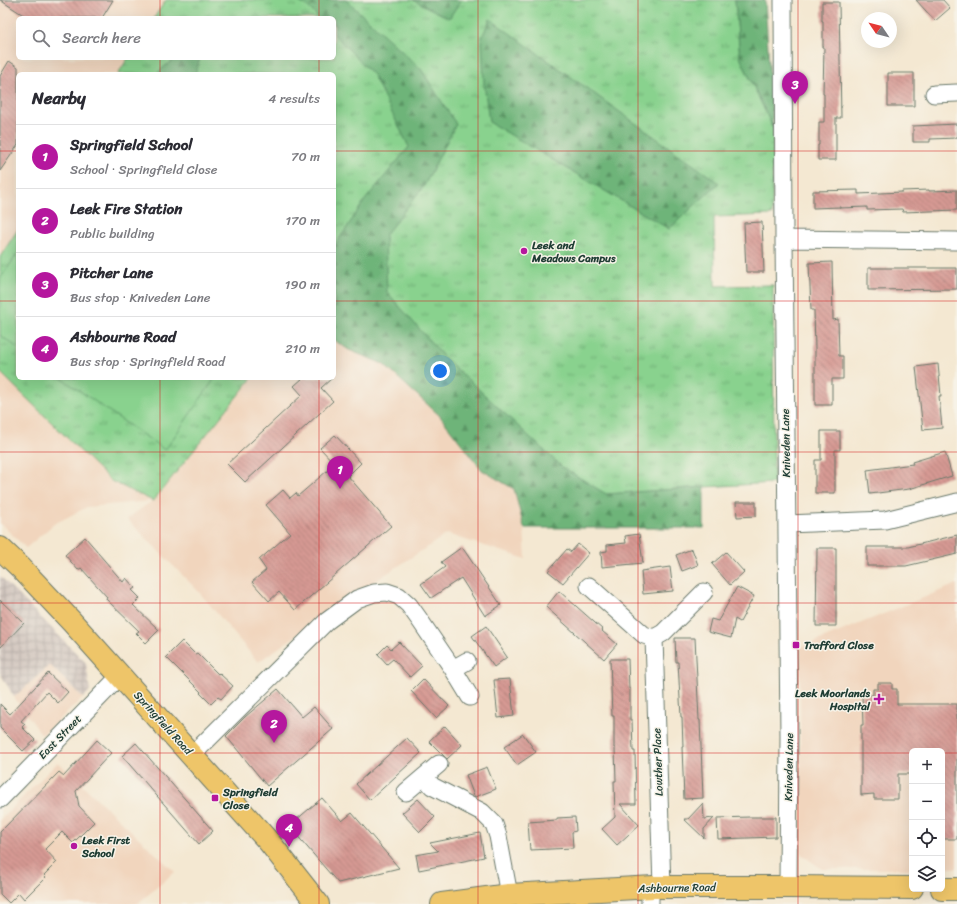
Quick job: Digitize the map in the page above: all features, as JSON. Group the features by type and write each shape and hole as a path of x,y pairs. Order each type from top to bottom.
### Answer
{"highway":[{"name":"Springfield Road","path":"0,548 72,622 192,755 270,843 318,904"},
{"name":"Ashbourne Road","path":"442,904 509,895 654,893 788,887 909,888"},
{"path":"945,888 957,889"}],"street":[{"name":"Kniveden Lane","path":"783,0 784,239 790,735 788,887"},
{"path":"784,239 957,241"},
{"path":"787,524 885,520 957,502"},
{"path":"589,586 644,635 654,638 663,633 704,592"},
{"path":"192,755 327,621 357,599 374,593 387,592 399,596 409,605 460,665 470,697"},
{"name":"Lowther Place","path":"654,638 654,893"},
{"name":"East Street","path":"0,799 120,676"},
{"path":"406,792 439,764"},
{"path":"425,777 432,786 482,812 494,824 498,836 509,895"}],"shaded area":[{"name":"Leek and Meadows Campus","path":"0,0 735,0 740,57 773,128 772,215 714,217 715,286 773,285 774,483 571,497 524,528 526,559 447,534 258,662 199,592 127,519 152,501 87,507 54,524 26,548 0,523"},
{"path":"0,576 86,663 90,691 83,698 50,665 14,697 0,673"},
{"name":"Leek Moorlands Hospital","path":"957,584 957,868 945,868 945,748 909,748 909,869 822,869 801,854 800,648"},
{"path":"50,665 83,698 42,735 14,697"},
{"name":"Leek First School","path":"58,762 175,872 137,904 0,904 0,820"}],"green space":[{"name":"Leek and Meadows Campus","path":"166,0 735,0 740,57 773,128 772,215 714,217 715,286 773,285 774,483 571,497 336,324 336,72 119,72 127,60 336,60 336,16 155,16"},
{"path":"296,0 346,0 421,69 456,124 424,186 385,235 387,292 443,356 562,467 606,494 704,487 704,528 524,528 514,489 482,470 439,415 383,364 349,350 336,341 336,244 365,200 409,147 373,75 336,36 336,16 317,16 308,7"},
{"path":"413,0 457,0 460,2 449,18"},
{"path":"735,0 765,0 773,128 740,57"},
{"path":"490,19 719,183 669,229 489,122 484,83 482,37"},
{"path":"173,60 199,60 195,72 158,72"},
{"path":"16,232 16,380 250,380 153,501 111,481 0,372 0,257"},
{"path":"16,256 16,347 0,335 0,279"},
{"path":"64,380 214,380 165,450"}],"building":[{"path":"0,0 113,0 103,16 25,16"},
{"path":"916,0 943,0 950,8 935,21"},
{"path":"822,2 839,2 841,118 836,118 836,160 818,160 819,122 824,122 824,47"},
{"path":"9,61 18,67 18,72 16,72 16,148 0,171 0,76"},
{"path":"888,73 914,73 914,106 888,106"},
{"path":"957,124 957,138 930,139 930,142 913,142 913,126"},
{"path":"858,190 858,194 902,191 957,190 957,210 903,212 902,209 867,210 867,207 813,208 813,191"},
{"path":"762,222 764,272 746,272 744,223"},
{"path":"832,262 833,320 838,319 839,356 843,356 843,379 832,379 832,405 815,405 814,310 811,310 809,263"},
{"path":"868,268 957,268 957,289 868,290"},
{"path":"938,364 942,428 923,430 916,367"},
{"path":"301,380 330,380 321,388 333,401 245,482 227,464 302,395 294,386"},
{"path":"821,431 840,431 840,450 835,450 835,493 815,493 815,460 821,460"},
{"path":"335,435 361,463 348,476 391,526 295,610 279,592 269,601 252,582 266,570 259,560 290,533 266,505 283,490 290,498 296,493 298,496 335,464 320,448"},
{"path":"945,452 952,476 909,489 870,494 867,470 913,464 912,462"},
{"path":"736,502 756,502 756,516 737,517"},
{"path":"639,534 643,563 602,567 601,552 607,551 607,545 626,543 625,536"},
{"path":"957,535 957,554 906,566 867,566 867,547 908,547"},
{"path":"85,537 123,582 126,578 135,588 132,590 140,598 133,605 159,630 146,643 136,633 139,631 106,599 107,597 81,568 78,570 65,555"},
{"path":"578,544 589,553 563,583 548,571 567,549 571,552"},
{"path":"462,547 501,605 485,616 461,578 431,598 421,584 445,567 441,562"},
{"path":"817,548 836,548 836,626 816,626"},
{"path":"692,549 698,565 682,571 676,555"},
{"path":"726,552 744,572 730,585 712,564"},
{"path":"670,567 673,591 643,594 641,571"},
{"path":"737,587 754,596 740,622 735,619 731,638 708,632 711,619 718,621"},
{"path":"559,591 617,644 604,659 546,607"},
{"path":"0,600 24,623 0,648"},
{"path":"486,626 507,657 494,667 472,636"},
{"path":"675,638 695,638 703,798 684,799 682,717"},
{"path":"182,641 233,686 221,699 218,697 211,704 166,657"},
{"path":"399,642 422,666 410,677 393,659 387,664 378,654 387,645 391,649"},
{"path":"610,659 628,659 630,720 632,720 633,751 635,751 636,804 620,804 639,825 617,845 602,829 615,817 614,781 616,781 614,716 612,716"},
{"path":"48,673 68,692 58,703 47,692 21,721 25,724 22,727 35,740 23,751 0,728 0,704 10,714"},
{"path":"423,679 449,706 436,718 411,691"},
{"path":"510,679 514,716 498,718 494,680"},
{"path":"878,683 892,683 892,689 897,689 897,704 957,704 957,839 945,839 945,748 909,748 909,774 898,774 898,799 874,799 874,794 861,795 861,725 863,725 862,695 873,695 873,689 878,689"},
{"path":"278,689 302,717 314,707 333,729 267,786 226,736 245,717"},
{"path":"445,726 462,745 447,759 429,741"},
{"path":"523,734 536,752 517,765 504,747"},
{"path":"407,738 421,753 370,800 356,784"},
{"path":"97,740 111,753 76,791 79,806 94,822 73,843 62,832 45,849 57,862 44,875 46,877 24,899 19,893 9,903 0,894 0,832 59,772 64,776"},
{"path":"136,743 213,831 199,844 122,756"},
{"path":"487,767 496,789 475,797 466,775"},
{"path":"322,798 342,821 352,813 399,868 338,883 289,826"},
{"path":"418,799 435,817 420,832 402,813"},
{"path":"703,803 704,819 714,818 704,829 704,838 684,819 688,819"},
{"path":"575,817 576,831 572,832 573,848 530,850 528,822"},
{"path":"776,817 776,837 718,839 717,818"},
{"path":"480,833 484,857 419,870 416,855 438,851 430,843"}],"place":[{"name":"Pitcher Lane","path":"795,104"},
{"name":"Leek and Meadows Campus","path":"524,251"},
{"name":"Springfield School","path":"340,489"},
{"name":"Trafford Close","path":"796,645"},
{"name":"Leek Moorlands Hospital","path":"879,699"},
{"name":"Leek Fire Station","path":"274,743"},
{"name":"Springfield Close","path":"215,798"},
{"name":"Leek First School","path":"74,846"},
{"name":"Ashbourne Road","path":"289,847"}]}
